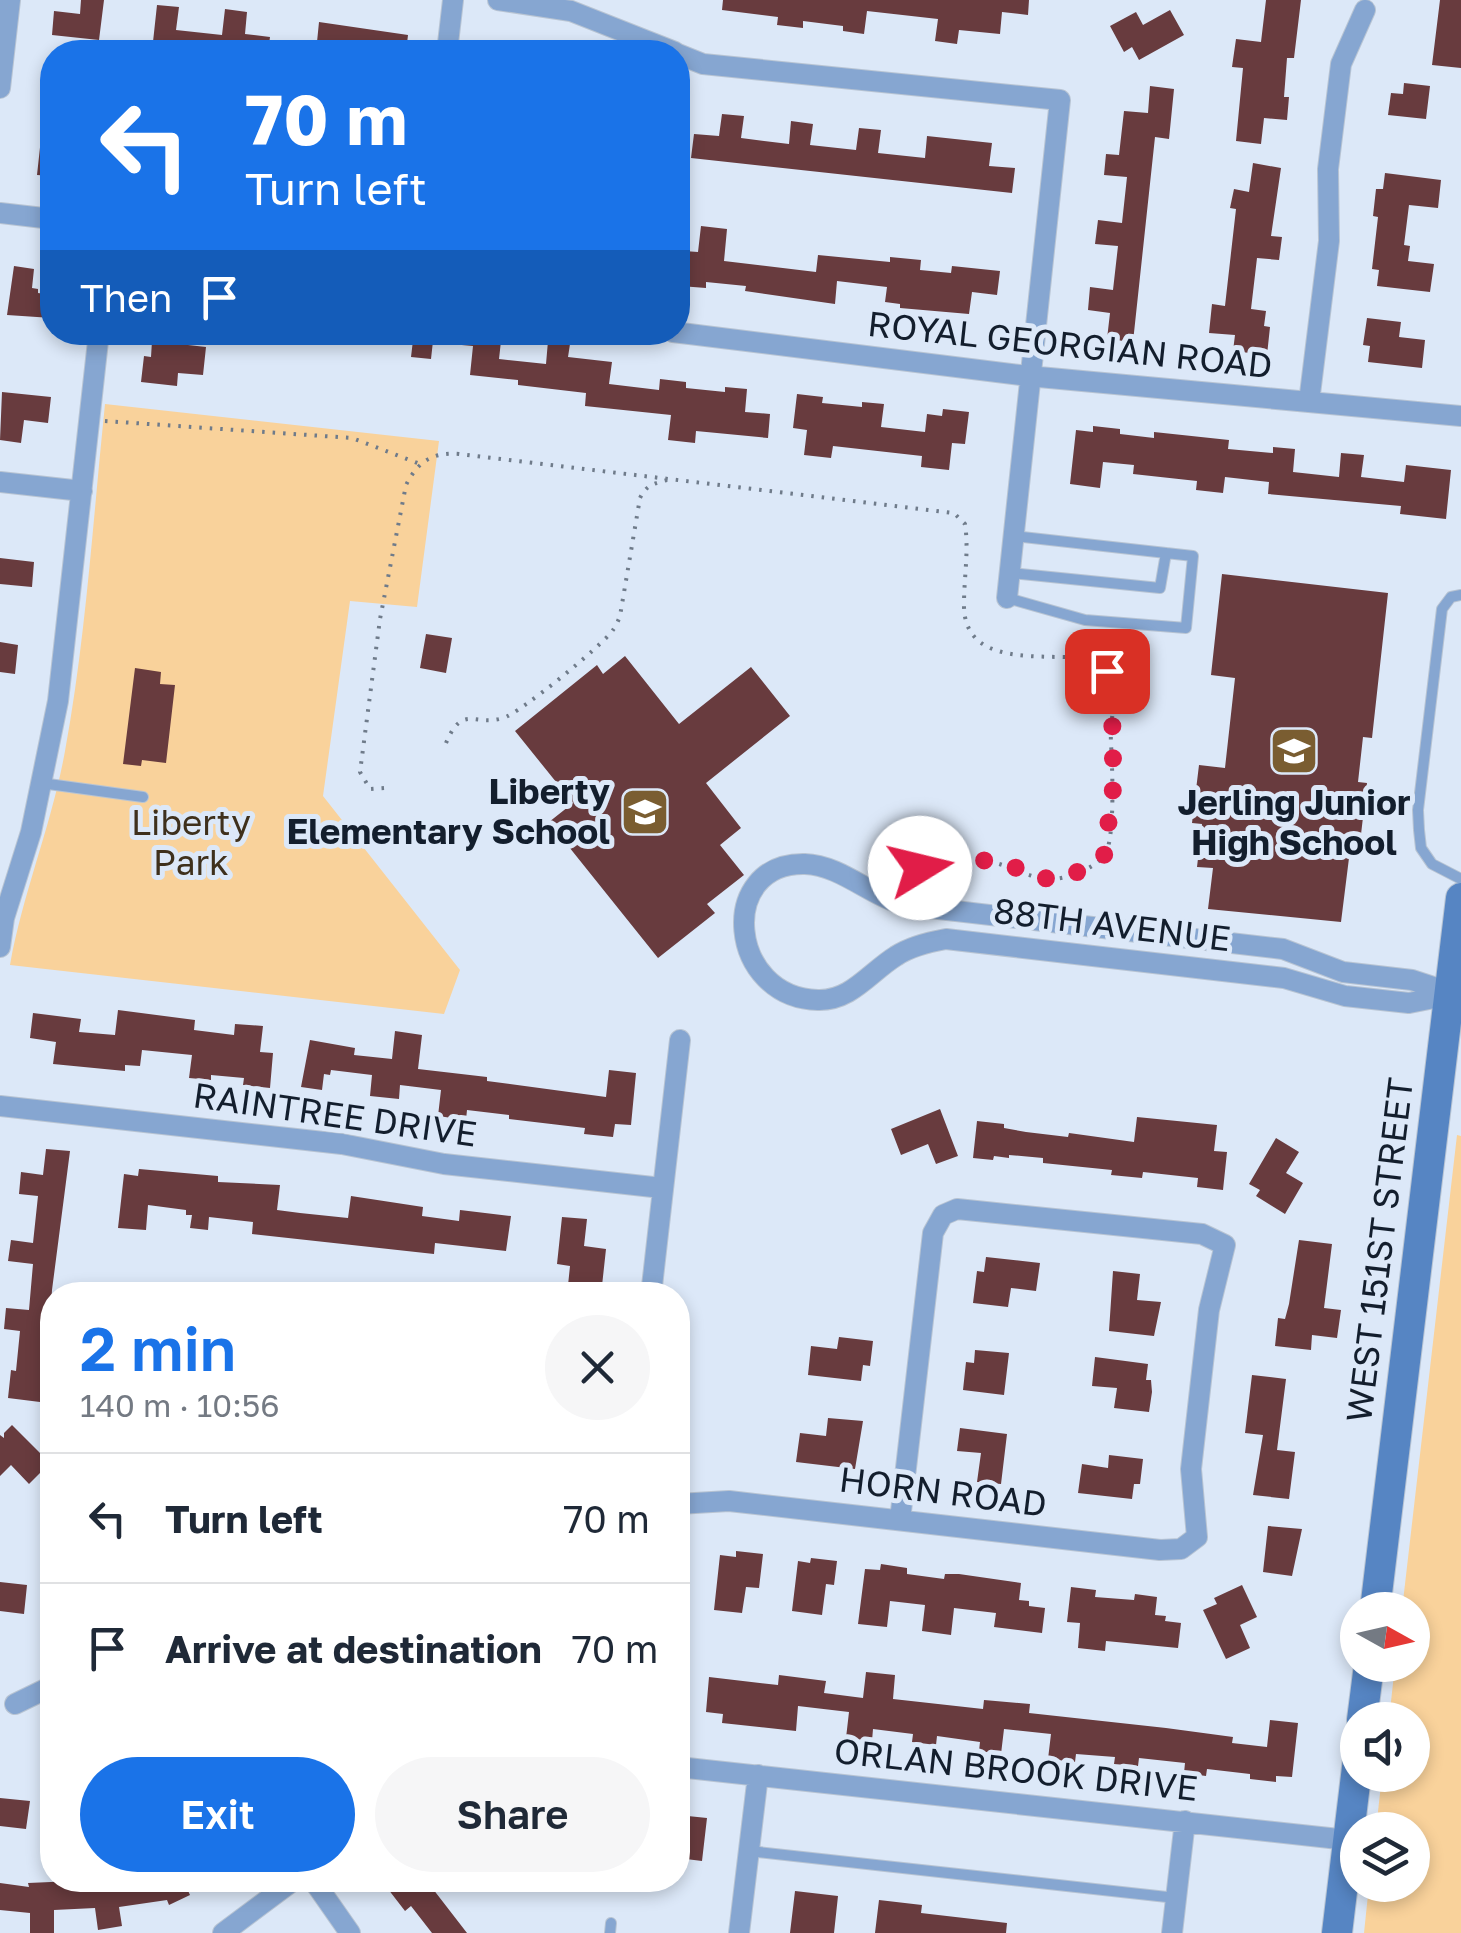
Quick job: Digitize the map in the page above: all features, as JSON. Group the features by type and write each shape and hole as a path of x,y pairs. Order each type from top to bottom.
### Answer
{"street":[{"path":"0,88 10,0"},
{"path":"449,40 454,0"},
{"path":"498,0 571,11 644,40"},
{"path":"1309,402 1329,242 1328,170 1341,64 1365,10"},
{"path":"690,59 703,64 1060,100 1007,598"},
{"path":"0,213 40,218"},
{"name":"ROYAL GEORGIAN ROAD","path":"690,334 1028,376 1461,416"},
{"path":"0,947 4,918 32,832 58,701 98,345"},
{"path":"0,482 82,490"},
{"name":"88TH AVENUE","path":"793,865 817,866 890,902 1284,948 1343,972 1412,980 1455,995 1409,1003 1345,996 1284,978 946,940 912,947 847,994 817,1000 789,993 763,974 744,942 745,909 764,879 793,865"},
{"name":"WEST 151ST STREET","path":"1377,1592 1455,995 1461,898"},
{"path":"652,1282 680,1040"},
{"name":"RAINTREE DRIVE","path":"0,1106 342,1144 444,1164 662,1188"},
{"name":"HORN ROAD","path":"690,1503 729,1500 900,1520 1160,1550 1181,1549 1196,1537 1191,1469 1209,1310 1225,1245 1202,1234 956,1209 943,1215 933,1233 900,1520"},
{"path":"15,1704 40,1692"},
{"name":"ORLAN BROOK DRIVE","path":"690,1768 1340,1839"},
{"path":"738,1933 758,1775"},
{"path":"1172,1933 1184,1821"},
{"path":"223,1933 278,1892"},
{"path":"322,1892 350,1933"},
{"path":"1337,1933 1341,1902"}],"lane":[{"path":"1007,598 1085,620 1186,628 1193,556 1013,536"},
{"path":"1010,573 1160,588 1166,553"},
{"path":"1461,594 1450,598 1442,609 1418,810 1421,848 1432,864 1461,879"},
{"path":"41,783 143,797"},
{"path":"749,1851 1177,1898"}],"path":[{"path":"90,420 352,438 420,464"},
{"path":"384,788 370,790 360,772 380,619 406,485 420,464 433,456 460,454 954,513 966,524 964,616 976,640 1002,653 1092,659 1112,679 1115,693 1111,743 1115,774 1104,856 1069,878 1056,880 980,860 914,868 890,902"},
{"path":"446,743 453,726 468,717 506,718 586,657 614,630 644,488 676,478"}],"green space":[{"name":"Liberty Park","path":"105,404 439,441 417,607 350,601 323,796 460,970 444,1014 10,965 65,751 84,621"},
{"path":"1457,1135 1461,1136 1461,1933 1364,1933 1367,1902 1430,1902 1430,1812 1378,1812 1380,1792 1430,1792 1430,1702 1391,1702 1393,1682 1430,1682 1430,1592 1404,1592"}],"building":[{"path":"81,0 104,0 99,40 52,35 54,11 80,14"},
{"path":"723,0 1029,0 1028,15 1002,12 1000,34 959,30 957,44 935,41 938,19 867,11 864,34 843,31 843,26 803,21 803,28 777,25 778,17 722,10"},
{"path":"1266,0 1301,0 1294,58 1287,58 1287,120 1264,118 1261,144 1236,141 1243,68 1232,67 1236,39 1261,42"},
{"path":"1440,0 1461,0 1461,68 1432,65"},
{"path":"157,5 179,7 176,30 222,35 225,9 247,12 245,34 270,37 270,40 153,40"},
{"path":"1170,10 1184,35 1139,60 1132,47 1124,52 1110,26 1136,12 1143,25"},
{"path":"319,22 408,35 407,40 317,40"},
{"path":"1404,83 1430,86 1426,119 1388,115 1391,93 1403,94"},
{"path":"1150,86 1174,89 1169,139 1155,137 1133,342 1107,339 1110,313 1088,310 1090,287 1113,290 1118,246 1095,244 1098,220 1122,223 1127,177 1104,175 1106,154 1119,155 1124,111 1148,113"},
{"path":"722,114 744,116 741,138 789,144 791,121 813,124 810,145 856,150 859,128 881,130 878,153 925,158 927,136 992,143 989,166 1015,168 1012,193 691,158 694,134 719,136"},
{"path":"1253,163 1281,168 1271,236 1282,237 1279,260 1257,258 1251,309 1266,311 1264,326 1270,327 1267,355 1233,351 1235,335 1209,333 1212,304 1225,306 1236,209 1230,208 1234,189 1249,192"},
{"path":"1385,173 1441,180 1438,208 1409,205 1404,245 1410,246 1408,261 1434,264 1430,292 1377,286 1379,270 1372,269 1378,217 1373,216 1376,189 1383,189"},
{"path":"701,226 727,229 724,261 816,272 818,255 890,262 890,257 921,260 920,270 951,273 952,266 1000,271 997,295 972,292 969,314 900,308 900,304 885,302 887,287 837,281 835,304 745,291 746,286 706,282 706,288 690,287 690,251 698,252"},
{"path":"14,266 34,269 32,288 40,293 40,317 7,315"},
{"path":"1367,318 1401,322 1399,337 1425,340 1422,368 1368,362 1370,346 1363,345"},
{"path":"152,345 206,347 203,375 178,373 177,386 141,382 144,356 151,357"},
{"path":"412,345 433,345 431,359 411,357"},
{"path":"462,345 501,345 499,359 546,364 548,345 570,345 568,357 612,362 609,384 659,390 660,379 686,382 686,388 725,392 725,387 747,389 745,412 770,414 768,438 696,431 695,443 668,440 671,415 585,406 586,393 470,375 473,346"},
{"path":"2,392 51,397 48,423 24,420 21,443 0,440"},
{"path":"797,394 823,397 822,403 862,407 862,402 884,404 881,427 925,432 927,414 942,416 943,409 969,412 965,444 952,443 949,470 921,467 922,456 833,446 831,458 804,455 807,430 793,428"},
{"path":"1093,426 1154,438 1154,432 1229,440 1228,449 1273,453 1273,447 1295,449 1293,472 1339,477 1341,453 1364,455 1361,477 1404,482 1406,465 1451,470 1446,519 1400,514 1401,506 1268,494 1269,482 1225,477 1223,493 1196,490 1197,481 1133,474 1134,465 1103,462 1100,488 1070,484 1076,430 1093,432"},
{"path":"0,558 34,562 32,587 0,584"},
{"name":"Jerling Junior High School","path":"1222,574 1388,593 1372,738 1363,737 1358,782 1367,783 1360,843 1351,842 1341,922 1208,909 1213,868 1197,867 1202,824 1192,823 1199,765 1225,768 1235,678 1211,675"},
{"path":"426,634 452,638 446,673 420,668"},
{"path":"0,642 18,645 15,674 0,672"},
{"name":"Liberty Elementary School","path":"625,656 679,724 751,667 790,716 706,783 741,828 720,845 744,875 707,904 715,913 658,958 549,822 573,803 515,731 597,665 603,674"},
{"path":"135,668 161,672 160,684 175,685 166,763 142,760 141,766 123,764"},
{"path":"118,1010 195,1020 194,1030 234,1035 235,1024 263,1026 260,1052 273,1053 270,1088 243,1085 244,1078 189,1078 192,1055 142,1050 140,1066 125,1065 125,1071 53,1064 56,1042 30,1038 33,1013 81,1019 79,1032 115,1035"},
{"path":"395,1031 422,1035 418,1069 606,1097 609,1070 636,1073 631,1125 615,1124 613,1137 584,1134 585,1128 509,1119 509,1115 467,1110 466,1120 438,1116 441,1090 400,1085 399,1099 370,1096 372,1075 331,1070 330,1075 324,1074 322,1090 301,1087 310,1040 355,1048 354,1055 392,1059"},
{"path":"940,1109 958,1156 936,1164 928,1144 901,1155 891,1129"},
{"path":"1137,1117 1217,1125 1214,1151 1227,1152 1223,1190 1197,1187 1198,1178 1143,1172 1142,1178 1111,1175 1112,1170 1043,1163 1043,1158 973,1158 977,1121 1026,1132 1134,1142"},
{"path":"1276,1138 1299,1152 1286,1173 1303,1183 1285,1214 1256,1196 1260,1190 1249,1184"},
{"path":"46,1149 70,1151 53,1282 40,1282 40,1402 8,1398 11,1370 16,1371 20,1331 4,1329 6,1308 29,1310 33,1264 8,1261 11,1240 33,1243 38,1196 19,1194 21,1172 43,1175"},
{"path":"139,1169 218,1176 218,1182 280,1185 277,1210 300,1213 348,1218 351,1196 423,1207 422,1216 459,1221 460,1210 511,1216 506,1251 435,1243 434,1254 252,1234 253,1222 209,1217 208,1230 190,1228 192,1215 186,1215 186,1210 148,1205 146,1230 118,1228 124,1174 138,1176"},
{"path":"562,1217 587,1219 584,1246 606,1249 602,1282 568,1282 570,1266 557,1264"},
{"path":"1299,1240 1332,1244 1324,1308 1341,1310 1337,1338 1312,1335 1311,1350 1275,1346 1278,1318 1285,1319 1289,1304"},
{"path":"986,1257 1040,1263 1036,1291 1011,1288 1008,1307 973,1303 977,1271 984,1272"},
{"path":"1113,1271 1140,1274 1137,1300 1161,1302 1154,1336 1109,1331"},
{"path":"839,1337 873,1341 870,1366 863,1365 861,1381 808,1375 811,1346 837,1349"},
{"path":"975,1350 1009,1353 1004,1395 963,1390 966,1362 974,1363"},
{"path":"1095,1357 1148,1364 1146,1380 1151,1380 1152,1392 1149,1412 1114,1408 1117,1388 1092,1386"},
{"path":"1252,1375 1286,1379 1277,1450 1295,1452 1289,1499 1253,1495 1263,1435 1245,1433"},
{"path":"828,1418 863,1421 855,1469 796,1462 800,1433 826,1436"},
{"path":"12,1425 40,1453 40,1473 29,1484 11,1465 0,1476 0,1435 4,1438"},
{"path":"960,1428 1007,1434 1001,1484 977,1482 981,1453 957,1451"},
{"path":"1109,1455 1143,1459 1140,1484 1134,1484 1132,1499 1078,1493 1082,1464 1108,1468"},
{"path":"1268,1526 1302,1529 1292,1576 1263,1572"},
{"path":"736,1551 763,1554 759,1588 746,1587 742,1613 714,1610 720,1555 736,1557"},
{"path":"811,1558 837,1561 834,1585 826,1584 822,1615 792,1611 798,1561 810,1563"},
{"path":"881,1564 907,1568 907,1574 944,1579 945,1574 959,1574 1021,1583 1019,1600 1045,1608 1042,1633 994,1627 996,1613 954,1608 951,1635 922,1631 925,1605 890,1601 887,1627 858,1624 865,1569 880,1570"},
{"path":"0,1582 27,1585 24,1614 0,1611"},
{"path":"1242,1585 1257,1617 1240,1625 1250,1648 1226,1659 1203,1610 1217,1604 1214,1598"},
{"path":"1071,1587 1096,1590 1095,1597 1157,1597 1155,1615 1181,1623 1178,1648 1106,1641 1105,1651 1078,1648 1080,1623 1067,1622"},
{"path":"866,1672 895,1675 893,1699 983,1709 984,1700 1030,1704 1029,1713 1233,1737 1232,1743 1267,1747 1270,1720 1298,1723 1292,1777 1276,1776 1276,1782 1250,1779 1250,1774 1207,1769 1206,1776 1184,1773 1185,1763 1139,1758 1138,1766 1114,1764 1115,1757 1076,1754 1075,1762 1048,1759 1051,1734 1004,1729 1001,1754 979,1751 980,1742 937,1736 936,1745 912,1742 913,1734 873,1729 872,1741 846,1738 849,1712 798,1706 796,1731 722,1723 723,1714 706,1712 709,1677 778,1685 779,1675 826,1681 824,1693 863,1698"},
{"path":"0,1798 30,1801 26,1829 0,1826"},
{"path":"690,1816 707,1818 702,1861 690,1860"},
{"path":"40,1882 40,1892 190,1895 169,1905 167,1900 119,1907 122,1926 98,1930 95,1908 54,1910 54,1933 30,1933 30,1913 0,1910 0,1883 29,1887 28,1883"},
{"path":"795,1891 838,1896 834,1933 790,1933"},
{"path":"390,1892 435,1892 467,1933 432,1933 411,1906 405,1911"},
{"path":"879,1900 922,1905 921,1913 1007,1923 1006,1933 875,1933"}],"place":[{"name":"Jerling Junior High School","path":"1294,751"},
{"name":"Liberty Elementary School","path":"645,812"}],"route":[{"path":"920,868 972,859 1056,880 1069,878 1104,856 1115,774 1111,743 1115,693 1107,671"}]}
